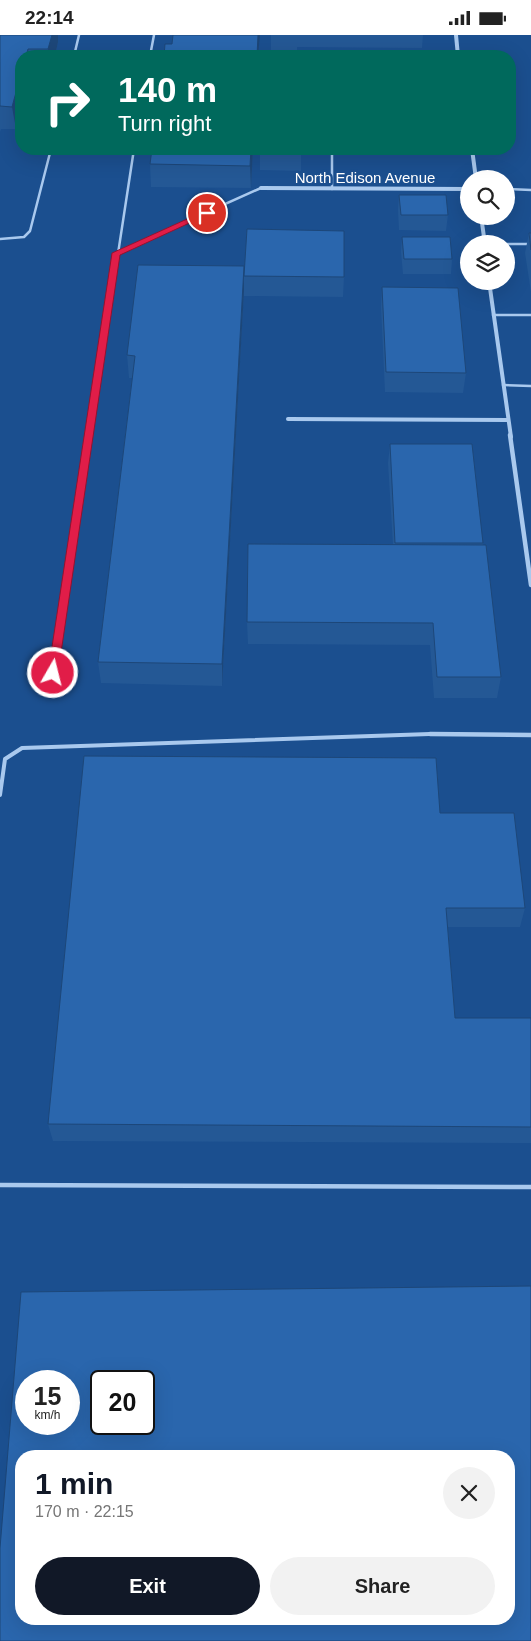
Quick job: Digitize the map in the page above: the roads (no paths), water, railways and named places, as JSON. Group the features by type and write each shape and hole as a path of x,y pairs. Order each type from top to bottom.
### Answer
{"street":[{"path":"456,35 457,50"},
{"path":"473,155 475,170"},
{"name":"North Edison Avenue","path":"261,188 460,189"},
{"path":"490,290 530,563 531,585"},
{"path":"288,419 508,420"},
{"path":"430,734 531,735"}],"lane":[{"path":"75,50 79,35"},
{"path":"151,50 154,35"},
{"path":"0,239 24,237 30,231 49,155"},
{"path":"53,673 116,253 133,155"},
{"path":"332,155 332,189"},
{"path":"116,253 261,188"},
{"path":"515,189 531,190"},
{"path":"515,244 531,244"},
{"path":"493,315 531,315"},
{"path":"503,385 531,385"},
{"path":"0,795 5,759 22,748 430,734"},
{"path":"0,1185 531,1187"}]}
